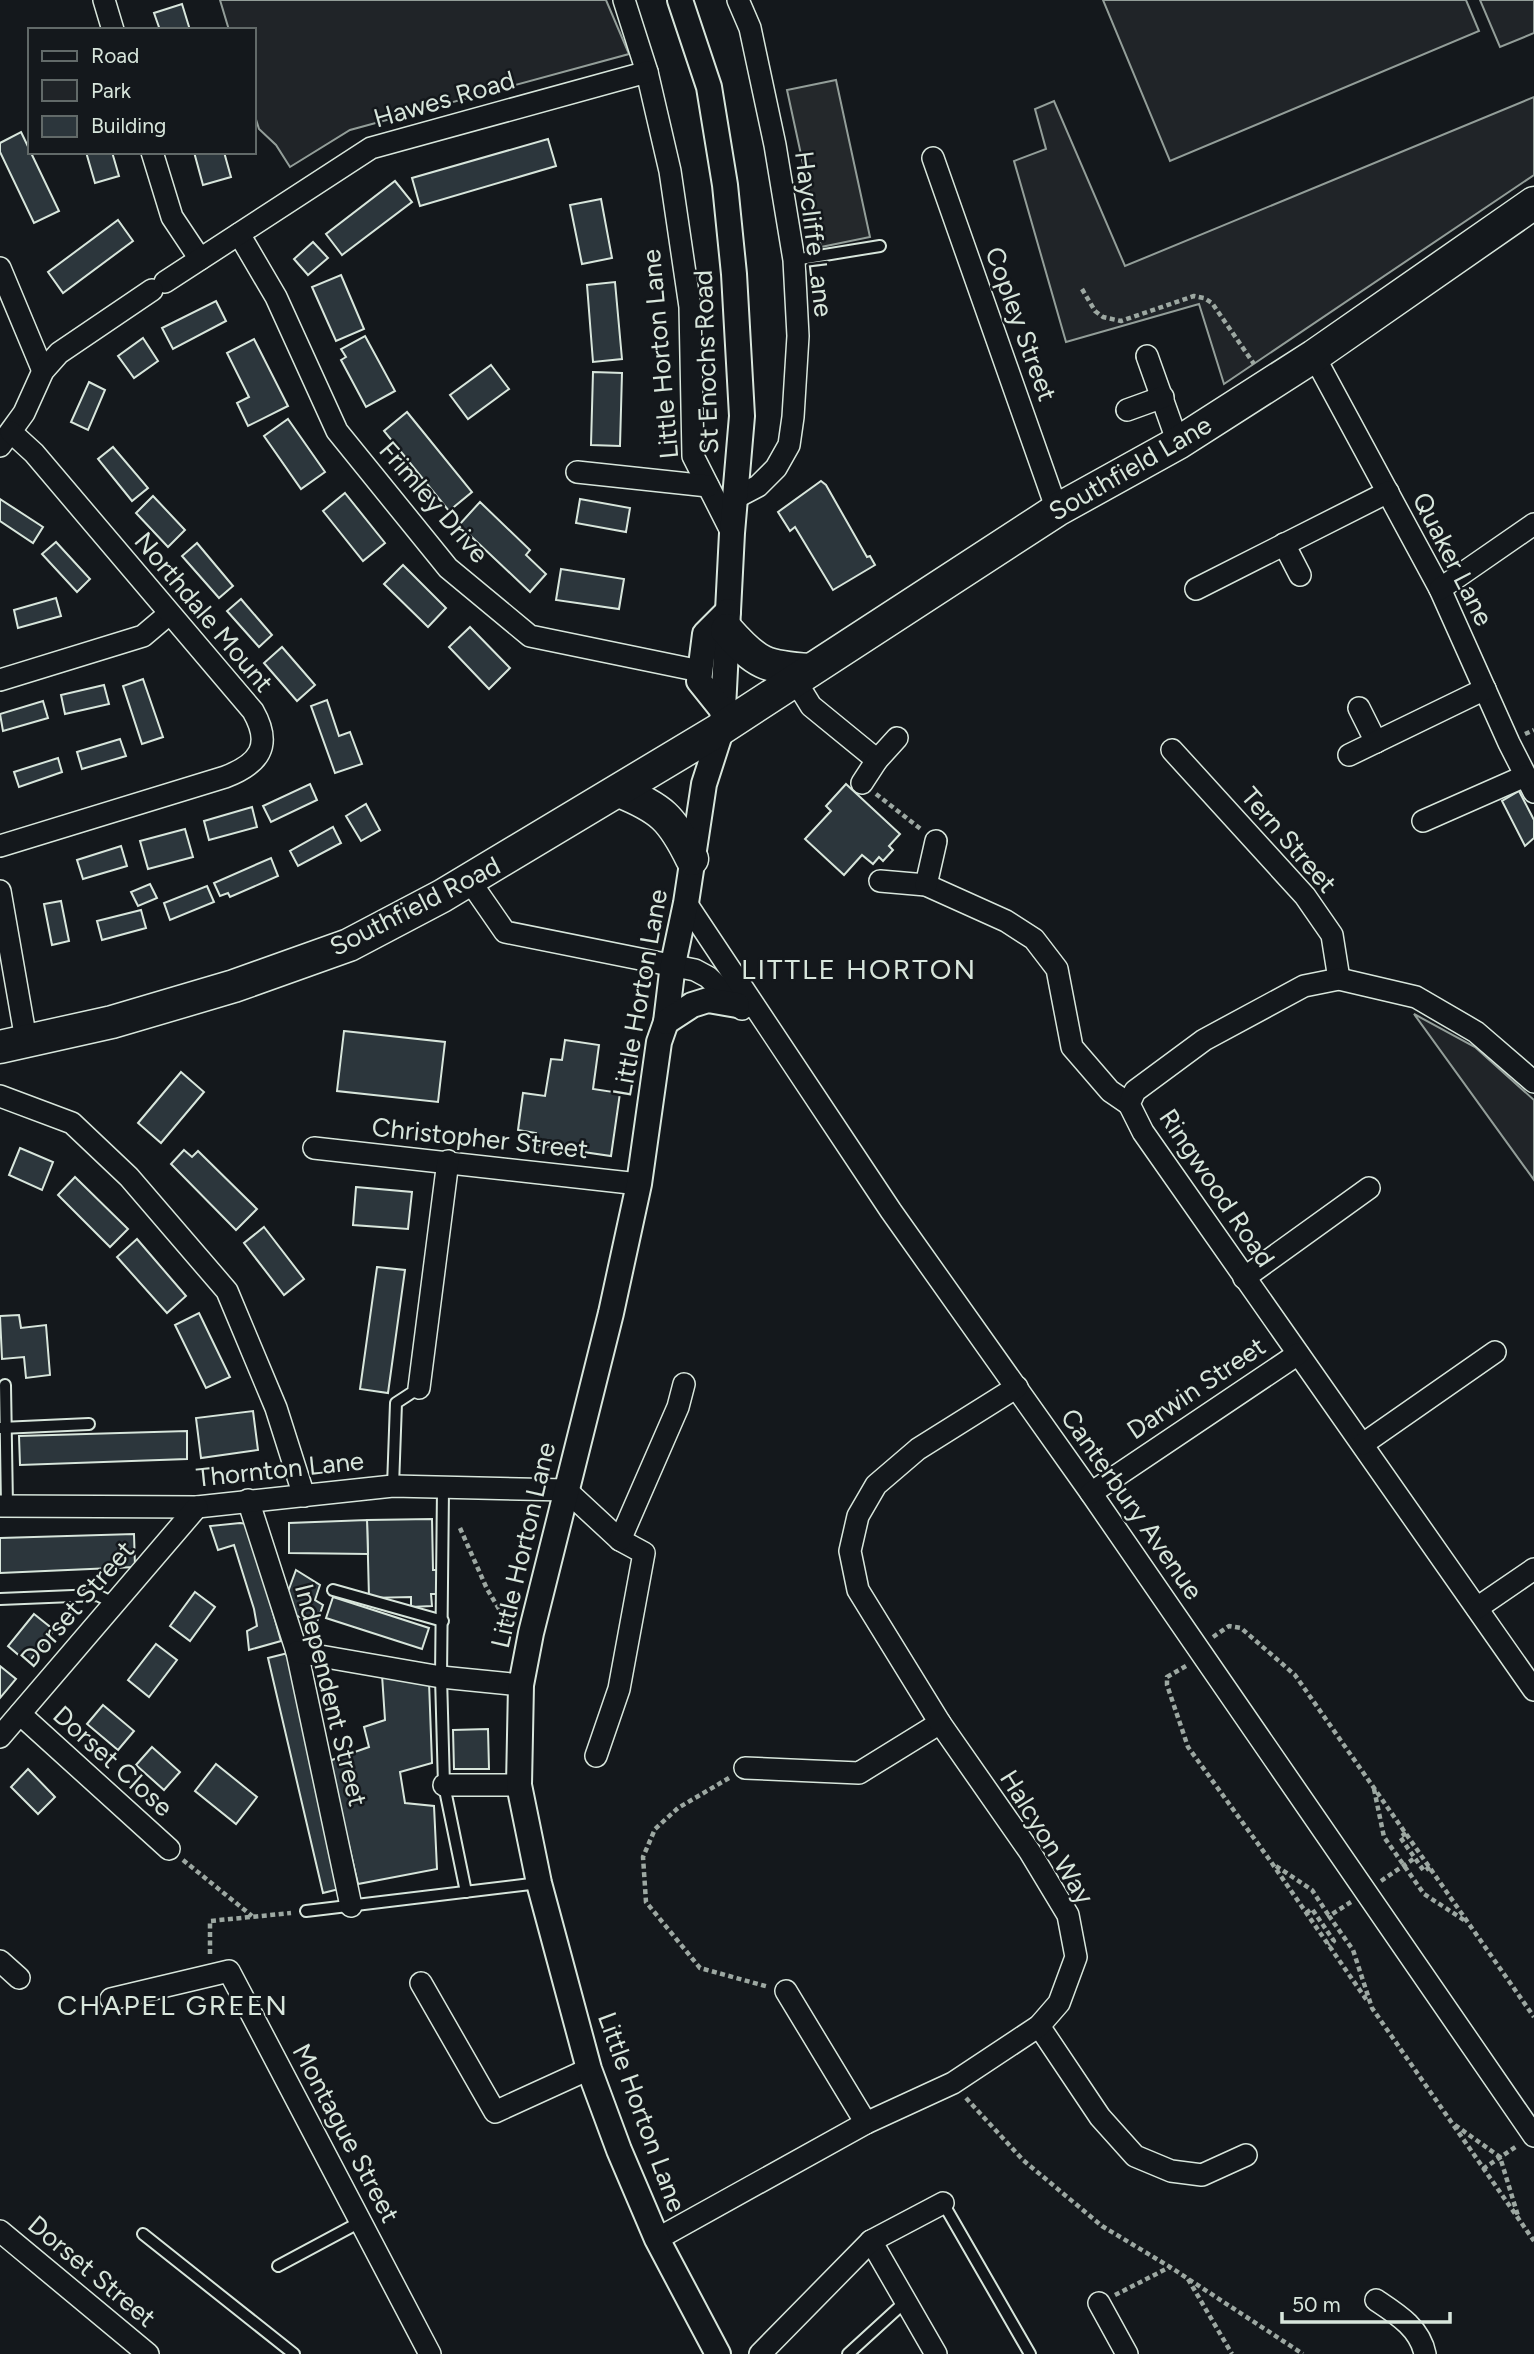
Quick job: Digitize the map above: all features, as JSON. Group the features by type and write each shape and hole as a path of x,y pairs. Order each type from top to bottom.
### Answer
{"main road":[{"name":"Southfield Lane","path":"723,719 803,675 1057,510 1178,443 1314,356 1534,203"},
{"path":"728,621 746,651 760,662 803,675"},
{"name":"Southfield Road","path":"13,1044 112,1021 197,997 349,945 469,880 619,791 723,719"},
{"path":"619,791 650,803 664,815 680,833 692,859"}],"street":[{"path":"104,0 112,28"},
{"name":"Little Horton Lane","path":"624,0 647,72 670,171 690,307 693,456 732,533"},
{"name":"St Enochs Road","path":"680,0 709,87 725,185 734,274 742,416 732,533 723,719"},
{"name":"Haycliffe Lane","path":"737,497 758,486 776,468 789,446 798,336 794,260 775,145 750,28 738,0"},
{"name":"Hawes Road","path":"6,439 30,402 43,370 59,353 371,148 647,72"},
{"path":"153,154 172,217 200,258"},
{"name":"Copley Street","path":"933,158 1057,510"},
{"name":"Frimley Drive","path":"239,233 276,297 337,432 447,568 530,636 701,671"},
{"path":"0,268 43,370"},
{"path":"1147,356 1178,443"},
{"name":"Quaker Lane","path":"1314,356 1440,589 1530,784"},
{"path":"1127,410 1163,397"},
{"name":"Northdale Mount","path":"0,846 244,770 253,763 262,743 259,721 253,711 34,453 6,439"},
{"path":"576,472 708,486"},
{"path":"1196,589 1388,492"},
{"path":"1440,589 1534,524"},
{"path":"1284,544 1300,575"},
{"path":"0,680 143,636 169,614"},
{"path":"723,719 699,681 705,634 728,621"},
{"path":"803,675 811,706 877,760"},
{"path":"1349,755 1485,689"},
{"path":"1359,708 1376,742"},
{"name":"Little Horton Lane","path":"718,2354 657,2239 589,2069 539,1884 519,1785 521,1685 531,1633 611,1313 639,1184 704,784 723,719"},
{"path":"862,783 877,760 897,738"},
{"name":"Tern Street","path":"1172,750 1305,896 1332,935 1339,979"},
{"path":"1423,821 1530,784"},
{"path":"926,886 936,841"},
{"path":"469,880 505,932 518,937 695,970 708,977 778,1040"},
{"path":"880,881 926,886 1006,921 1034,939 1056,969 1072,1047 1110,1091 1129,1104"},
{"path":"0,891 13,1044"},
{"name":"Canterbury Avenue","path":"686,903 891,1211 1091,1493 1534,2136"},
{"name":"Ringwood Road","path":"1534,1082 1476,1032 1416,997 1339,979 1304,986 1204,1040 1135,1091 1129,1104 1143,1132 1534,1690"},
{"path":"666,1022 692,1005 708,1000 737,1005"},
{"path":"0,1096 72,1123 129,1177 227,1291 276,1408 304,1496"},
{"name":"Christopher Street","path":"314,1148 639,1184"},
{"path":"419,1388 448,1161"},
{"path":"1244,1278 1369,1188"},
{"path":"1363,1444 1495,1352"},
{"name":"Darwin Street","path":"1091,1493 1298,1354"},
{"path":"620,1540 678,1407 684,1384"},
{"name":"Halcyon Way","path":"657,2239 866,2123 953,2083 1038,2026 1059,2003 1076,1957 1068,1915 1030,1852 940,1723 859,1590 850,1551 858,1517 876,1485 918,1449 1017,1387"},
{"name":"Thornton Lane","path":"2,1509 197,1507 393,1486 566,1490"},
{"path":"566,1490 620,1540 643,1553 619,1689 596,1756"},
{"name":"Independent Street","path":"248,1500 297,1652 351,1906"},
{"name":"Dorset Street","path":"0,1737 197,1507"},
{"path":"1477,1608 1534,1569"},
{"path":"297,1652 441,1677 521,1685"},
{"name":"Dorset Close","path":"20,1714 169,1849"},
{"path":"745,1768 859,1773 940,1723"},
{"path":"444,1785 519,1785"},
{"path":"0,1961 19,1978"},
{"name":"Montague Street","path":"111,1999 229,1971 430,2354"},
{"path":"421,1983 495,2112 589,2069"},
{"path":"786,1991 866,2123"},
{"path":"1038,2026 1100,2117 1135,2156 1171,2171 1202,2175 1246,2155"},
{"path":"760,2354 871,2241 943,2203"},
{"name":"Dorset Street","path":"0,2231 148,2354"},
{"path":"871,2241 936,2354"},
{"path":"1376,2300 1400,2316 1419,2336 1425,2354"},
{"path":"1099,2303 1127,2354"}],"lane":[{"path":"794,260 880,246"},
{"path":"2,1509 5,1385"},
{"path":"393,1486 396,1403 419,1388"},
{"path":"3,1429 89,1424"},
{"path":"443,1489 441,1677 444,1785 466,1892"},
{"path":"333,1590 443,1621"},
{"path":"0,1599 97,1595 114,1604"},
{"path":"306,1911 539,1884"},
{"path":"943,2203 1030,2354"},
{"path":"278,2266 362,2221"},
{"path":"143,2234 294,2354"},
{"path":"848,2354 906,2301"}],"path":[{"path":"1082,289 1095,311 1103,317 1121,321 1194,296 1204,298 1212,303 1259,372"},
{"path":"862,783 936,841"},
{"path":"460,1526 487,1589 508,1623 531,1633"},
{"path":"1534,2017 1295,1675 1241,1628 1229,1626 1201,1652 1167,1677 1167,1685 1188,1747 1534,2241"},
{"path":"745,1768 678,1808 654,1829 643,1857 646,1902 700,1968 786,1991"},
{"path":"1373,1785 1384,1837 1424,1894 1471,1925"},
{"path":"1406,1833 1400,1837 1424,1871 1430,1867"},
{"path":"169,1849 253,1917"},
{"path":"1329,1916 1415,1858"},
{"path":"1272,1864 1312,1890 1353,1950 1372,2008"},
{"path":"1306,1913 1312,1909 1326,1928 1334,1941 1328,1945"},
{"path":"209,1976 210,1921 306,1911"},
{"path":"1326,1928 1334,1923"},
{"path":"953,2083 1023,2160 1068,2200 1102,2226 1188,2278 1303,2354"},
{"path":"1451,2123 1500,2157 1520,2221"},
{"path":"1483,2169 1534,2136"},
{"path":"1099,2303 1170,2267"},
{"path":"1188,2278 1232,2354"}],"green space":[{"path":"220,0 606,0 629,54 350,130 290,167 276,145 259,129 256,119 256,28 228,28"},
{"path":"1103,0 1466,0 1479,31 1170,161"},
{"path":"1480,0 1534,0 1534,33 1500,47"},
{"path":"1534,97 1534,175 1224,384 1199,304 1066,342 1014,161 1046,149 1035,109 1054,101 1125,266"},
{"path":"1414,1014 1475,1047 1534,1100 1534,1180"}],"shaded area":[{"path":"836,80 870,237 821,247 787,90"}],"building":[{"path":"182,4 189,28 159,28 154,13"},
{"path":"21,132 28,147 28,154 32,154 59,211 34,223 0,152 0,143"},
{"path":"548,139 556,166 420,206 412,178"},
{"path":"87,154 113,154 119,176 95,183"},
{"path":"195,154 225,154 231,177 203,185"},
{"path":"395,181 412,202 342,255 326,234"},
{"path":"601,199 612,258 582,264 570,205"},
{"path":"118,220 133,241 63,293 48,272"},
{"path":"313,242 328,258 308,275 294,259"},
{"path":"341,275 364,329 336,341 312,287"},
{"path":"615,282 622,359 593,362 587,285"},
{"path":"216,301 226,321 173,349 162,328"},
{"path":"365,336 395,391 366,407 341,360 346,357 341,349"},
{"path":"143,338 158,361 134,378 118,356"},
{"path":"254,339 288,406 248,426 237,403 249,397 227,353"},
{"path":"491,365 509,389 468,419 450,395"},
{"path":"593,372 622,373 620,446 591,445"},
{"path":"89,382 105,390 88,430 71,422"},
{"path":"407,412 472,492 449,511 384,431"},
{"path":"288,419 325,472 301,489 264,436"},
{"path":"113,447 148,488 132,501 98,459"},
{"path":"821,481 826,485 867,557 870,556 875,565 833,590 795,527 790,531 778,512"},
{"path":"345,493 385,543 363,561 323,511"},
{"path":"153,496 185,530 168,547 136,513"},
{"path":"0,499 43,527 33,543 0,521"},
{"path":"580,499 630,508 626,532 576,523"},
{"path":"480,502 530,550 526,555 546,574 530,592 459,525"},
{"path":"56,542 90,579 77,592 42,554"},
{"path":"197,543 233,586 219,598 182,556"},
{"path":"403,565 446,608 428,627 384,584"},
{"path":"561,569 624,579 619,609 556,600"},
{"path":"56,598 61,616 18,628 14,610"},
{"path":"241,599 272,635 259,647 227,611"},
{"path":"470,627 510,668 489,689 449,647"},
{"path":"282,647 315,685 297,701 264,663"},
{"path":"143,679 163,737 142,744 123,686"},
{"path":"104,685 109,704 65,714 61,695"},
{"path":"327,700 339,736 350,732 362,764 335,773 311,706"},
{"path":"43,701 48,718 3,731 0,714"},
{"path":"120,739 126,756 82,769 77,752"},
{"path":"58,758 62,772 19,787 14,772"},
{"path":"310,784 317,800 271,822 263,806"},
{"path":"846,784 900,834 889,846 893,850 883,861 879,857 873,864 862,855 844,875 805,839 831,811 826,806"},
{"path":"1519,791 1534,820 1534,838 1525,846 1502,801"},
{"path":"366,804 380,830 361,841 346,816"},
{"path":"252,807 257,827 209,840 204,821"},
{"path":"333,827 341,843 298,866 290,851"},
{"path":"185,829 193,857 148,869 140,841"},
{"path":"121,846 127,866 83,879 77,860"},
{"path":"271,858 278,876 230,897 228,893 220,896 214,883"},
{"path":"150,884 157,898 138,906 131,892"},
{"path":"207,886 214,902 170,920 164,903"},
{"path":"61,901 69,941 52,945 44,904"},
{"path":"141,910 146,928 102,940 97,921"},
{"path":"344,1031 445,1042 438,1102 337,1091"},
{"path":"565,1040 599,1045 593,1089 620,1093 611,1156 535,1145 536,1133 518,1130 523,1093 545,1096 551,1059 562,1060"},
{"path":"181,1072 204,1092 161,1143 138,1123"},
{"path":"20,1148 53,1162 42,1190 9,1175"},
{"path":"184,1150 192,1157 198,1151 257,1209 236,1230 171,1164"},
{"path":"75,1177 128,1229 110,1247 58,1195"},
{"path":"356,1187 412,1192 408,1229 353,1225"},
{"path":"264,1227 304,1279 284,1295 244,1243"},
{"path":"137,1239 186,1296 167,1313 117,1257"},
{"path":"377,1267 405,1270 388,1393 360,1389"},
{"path":"199,1313 230,1377 206,1388 175,1325"},
{"path":"19,1315 21,1328 46,1325 50,1375 26,1378 24,1357 2,1359 0,1316"},
{"path":"253,1411 258,1450 201,1458 196,1418"},
{"path":"187,1431 187,1459 20,1465 19,1436"},
{"path":"432,1519 433,1570 440,1570 440,1594 431,1594 432,1606 411,1607 411,1597 369,1598 367,1520"},
{"path":"367,1520 368,1554 289,1553 289,1523"},
{"path":"248,1524 281,1641 249,1650 247,1631 257,1626 234,1545 218,1550 210,1526"},
{"path":"134,1534 135,1567 0,1573 0,1538"},
{"path":"296,1570 320,1585 315,1600 323,1605 317,1622 290,1614 282,1586 289,1589"},
{"path":"195,1592 215,1607 190,1641 170,1626"},
{"path":"333,1597 429,1628 422,1649 326,1618"},
{"path":"34,1614 54,1630 28,1663 8,1646"},
{"path":"156,1644 177,1660 149,1697 128,1680"},
{"path":"288,1653 343,1888 323,1893 268,1658"},
{"path":"0,1666 16,1679 0,1698"},
{"path":"382,1675 429,1682 432,1763 400,1772 405,1803 434,1806 437,1869 358,1884 329,1761 369,1747 364,1727 385,1720"},
{"path":"103,1705 134,1731 118,1750 87,1724"},
{"path":"488,1729 489,1769 454,1769 453,1730"},
{"path":"152,1747 180,1772 164,1790 136,1765"},
{"path":"216,1764 257,1797 236,1824 195,1791"},
{"path":"28,1769 55,1797 38,1814 11,1787"}],"district":[{"name":"LITTLE HORTON","path":"859,969"},
{"name":"CHAPEL GREEN","path":"173,2005"}]}
